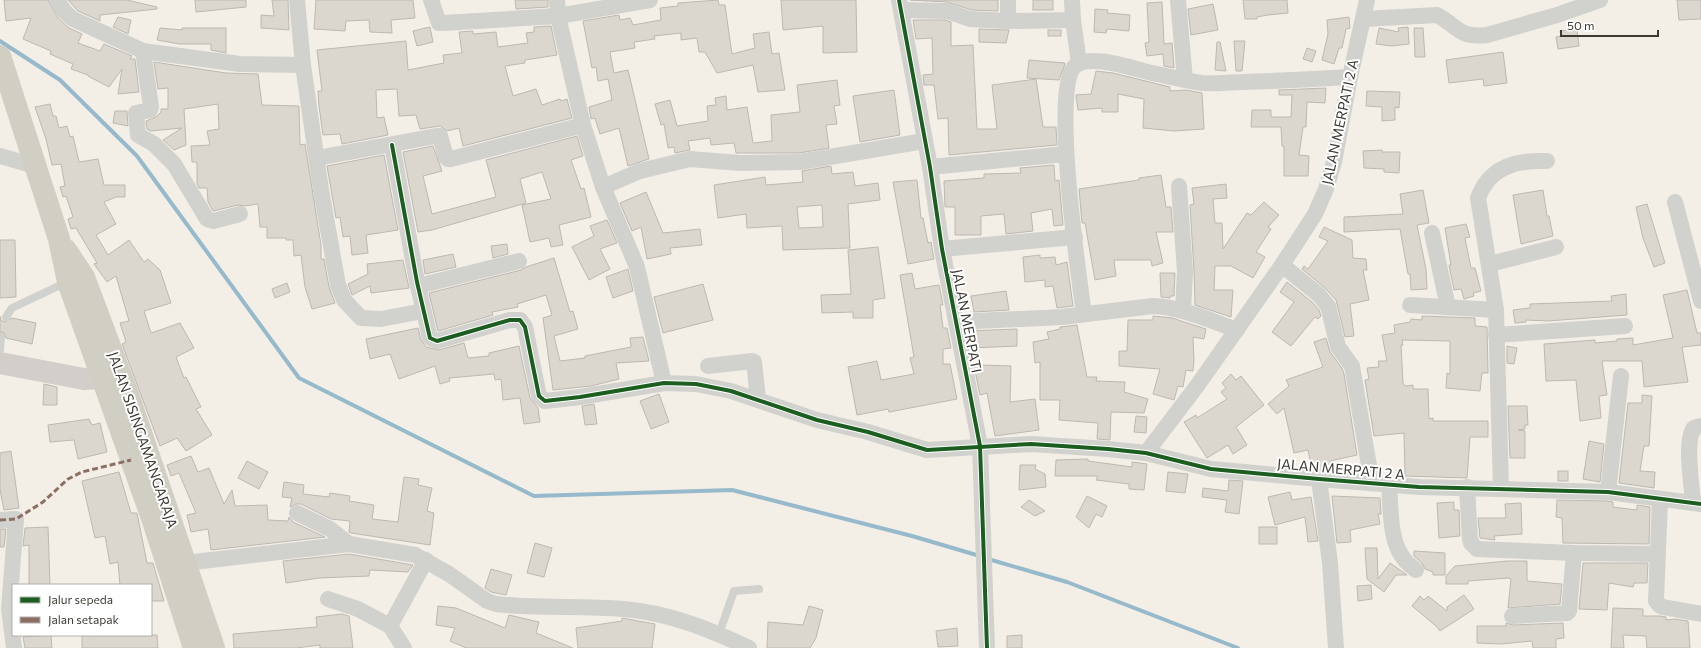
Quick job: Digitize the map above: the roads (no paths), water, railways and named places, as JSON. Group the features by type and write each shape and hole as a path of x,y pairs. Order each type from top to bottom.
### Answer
{"main road":[{"name":"JALAN SISINGAMANGARAJA","path":"0,56 59,239 128,394 185,563 186,596 194,648"},
{"name":"JALAN SISINGAMANGARAJA","path":"76,279 102,378 153,521 186,596 214,648"}],"street":[{"path":"57,0 64,11 73,19 143,50 240,64 303,65"},
{"path":"297,0 303,65 333,266 344,300 361,318 381,319 423,311 392,145"},
{"path":"431,0 439,23 557,8 646,0"},
{"path":"1008,0 1008,20"},
{"path":"1072,0 1073,20 1079,63"},
{"path":"1178,0 1185,80"},
{"name":"JALAN MERPATI 2 A","path":"1146,452 1197,386 1282,265 1314,214 1326,189 1334,162 1350,77 1367,0"},
{"path":"1364,19 1437,15 1457,31 1475,36 1487,35 1557,15 1600,0"},
{"path":"900,5 947,11 970,19 1073,20"},
{"name":"JALAN MERPATI","path":"900,5 930,167 942,249 980,446 987,648"},
{"path":"557,8 583,125 603,187 637,268 664,383"},
{"path":"143,50 151,107 150,110 136,113 138,135 154,144 174,164 207,219 213,221 240,214"},
{"path":"1084,314 1066,154 1066,95 1071,72 1079,63 1091,61 1105,62 1203,83 1350,77"},
{"path":"317,158 440,136 448,159 583,125"},
{"path":"603,187 640,171 690,159 740,163 800,162 924,141"},
{"path":"930,167 1066,154"},
{"path":"0,156 35,166"},
{"path":"1501,488 1496,310 1490,264 1478,198 1482,188 1496,173 1514,163 1524,160 1547,161"},
{"path":"1179,186 1185,272 1183,311"},
{"path":"1675,202 1701,301"},
{"path":"1432,233 1448,307"},
{"path":"942,249 1075,237"},
{"path":"1490,264 1556,247"},
{"path":"418,286 519,261"},
{"path":"1282,265 1319,295 1328,306 1338,347 1352,366 1372,483"},
{"path":"1410,305 1496,310"},
{"path":"956,322 1062,317 1153,306 1183,311 1236,330"},
{"name":"JALAN MERPATI 2 A","path":"423,311 428,334 433,341 442,340 510,320 520,320 525,327 539,396 544,401 580,397 664,383 696,384 758,399 817,420 875,434 927,450 958,450 980,446 1031,444 1146,452 1211,469 1319,479 1389,485 1608,492 1697,503"},
{"path":"1496,335 1625,326"},
{"path":"708,366 754,362 758,399"},
{"path":"0,363 84,379 102,378"},
{"path":"1608,492 1621,376"},
{"path":"1697,503 1689,442 1694,428 1701,426"},
{"path":"1319,479 1330,563 1336,648"},
{"path":"1389,485 1391,510 1397,544 1404,559 1416,570"},
{"path":"1467,487 1470,538 1474,547 1477,549 1574,553 1656,554"},
{"path":"1660,499 1655,597 1659,606 1701,614"},
{"path":"297,513 326,527 349,544"},
{"path":"0,520 16,519 5,609 14,648"},
{"path":"185,563 349,544 407,552 426,560 487,601 496,604 626,609 677,618 719,634 749,648"},
{"path":"1512,616 1567,613 1570,611 1574,553"},
{"path":"390,626 426,560"},
{"path":"328,599 358,609 390,626 404,648"}],"lane":[{"path":"6,317 12,308 76,279"},
{"path":"0,350 2,337"},
{"path":"719,634 734,591 759,589"}],"waterway":[{"path":"0,41 60,80 137,156 299,378 534,496 732,490 912,536 980,556"},
{"path":"988,559 1067,582 1238,648"}]}
